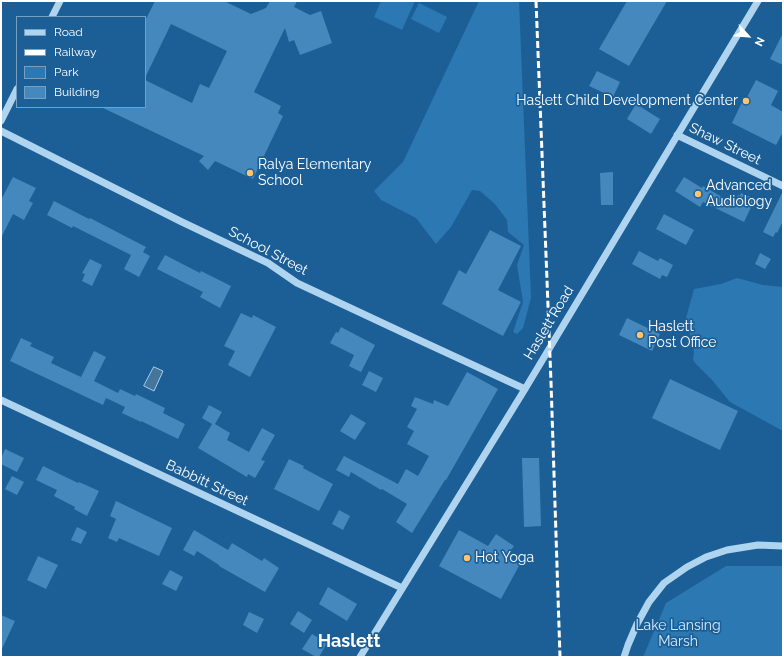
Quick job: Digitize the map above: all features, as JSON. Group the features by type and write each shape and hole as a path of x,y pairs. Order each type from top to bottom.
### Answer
{"street":[{"path":"52,16 60,1"},
{"name":"Haslett Road","path":"360,657 525,389 758,1"},
{"path":"1,121 16,91"},
{"name":"School Street","path":"1,131 182,222 268,263 297,283 525,389"},
{"name":"Shaw Street","path":"677,135 783,186"},
{"name":"Babbitt Street","path":"1,400 402,588"},
{"path":"624,657 637,624 649,602 664,583 687,567 706,557 727,550 758,545 783,546"}],"green space":[{"path":"381,1 415,1 402,30 374,17"},
{"path":"479,1 519,1 531,298 523,328 517,334 513,332 523,302 517,265 524,245 508,232 507,220 495,204 480,191 472,190 451,227 436,244 416,218 381,200 374,191 403,162"},
{"path":"419,3 447,17 439,33 411,19"},
{"path":"737,278 763,285 783,287 783,431 730,402 693,360 694,352 686,318 694,289 721,284"},
{"name":"Lake Lansing Marsh","path":"726,566 783,566 783,657 643,657 666,603"}],"shaded area":[{"path":"154,367 163,371 154,391 144,386"}],"building":[{"path":"155,1 224,1 251,14 266,8 270,1 297,1 294,7 310,15 321,11 332,43 300,55 294,40 289,42 285,28 254,92 281,106 278,113 283,116 253,179 215,161 208,170 199,161 204,156 103,108 146,108 146,80 192,103 200,84 209,88 227,51 171,24 146,76 146,19"},
{"path":"627,1 667,1 629,66 599,49"},
{"path":"783,33 783,65 770,59"},
{"path":"597,71 620,82 613,97 589,86"},
{"path":"756,80 778,91 771,105 783,112 783,132 776,145 732,123 744,98 746,99"},
{"path":"636,104 660,119 651,134 627,119"},
{"path":"613,172 613,205 601,205 600,173"},
{"path":"13,177 36,188 29,201 33,203 24,220 13,214 1,238 1,200"},
{"path":"684,177 734,204 738,195 740,196 741,193 755,199 744,222 703,202 700,207 675,191"},
{"path":"783,191 783,221 777,233 776,232 773,237 763,232"},
{"path":"54,201 146,247 143,252 150,256 139,277 124,269 131,255 73,226 72,228 47,215"},
{"path":"664,214 694,230 686,245 656,229"},
{"path":"490,230 521,246 498,290 521,302 503,336 442,304 459,270 466,274"},
{"path":"639,251 658,261 660,258 673,265 667,277 662,275 660,279 632,264"},
{"path":"760,253 771,259 765,269 755,264"},
{"path":"165,255 200,273 201,271 231,286 220,308 200,297 203,292 157,269"},
{"path":"90,259 102,265 92,286 82,281 85,274 82,273"},
{"path":"241,313 252,318 253,315 276,327 250,377 228,365 235,351 224,346"},
{"name":"Haslett Post Office","path":"627,318 660,334 652,351 619,335"},
{"path":"341,327 375,345 361,372 349,366 354,355 330,343 336,332 338,333"},
{"path":"21,338 32,343 30,346 54,357 51,363 81,377 94,351 106,357 94,381 118,393 120,389 135,396 136,394 165,408 163,413 185,424 178,439 122,413 125,407 106,398 103,405 10,361"},
{"path":"369,371 383,378 376,392 362,385"},
{"path":"467,372 498,389 446,480 412,533 396,522 407,504 351,472 349,477 336,470 344,456 398,484 406,469 418,476 429,456 407,444 414,431 407,427 417,409 411,406 415,397 433,404 434,400 448,406"},
{"path":"670,379 738,411 720,450 652,418"},
{"path":"209,405 222,412 215,424 230,433 227,440 249,452 262,428 275,435 261,460 265,461 255,478 248,474 247,477 198,448 212,424 202,418"},
{"path":"351,414 366,423 355,440 340,431"},
{"path":"5,449 24,458 17,472 1,464 1,458"},
{"path":"522,458 539,458 541,526 524,527"},
{"path":"289,459 304,466 303,468 333,484 319,511 274,489"},
{"path":"43,466 78,483 79,482 99,491 87,516 74,509 75,507 54,496 57,490 36,480"},
{"path":"12,476 24,482 17,495 5,489"},
{"path":"116,501 172,528 159,556 119,538 117,542 108,538 116,519 110,516"},
{"path":"339,510 350,516 343,530 332,524"},
{"path":"77,527 87,532 81,544 71,540"},
{"path":"194,530 228,550 232,543 262,561 264,558 279,568 265,592 219,566 197,551 194,556 183,550"},
{"path":"459,530 488,546 496,534 514,546 506,557 520,564 501,599 439,566"},
{"path":"38,556 58,565 46,589 27,580"},
{"path":"170,570 183,577 176,591 162,584"},
{"path":"328,587 357,604 347,621 319,604"},
{"path":"298,611 312,620 304,633 290,624"},
{"path":"249,612 264,619 257,633 243,625"},
{"path":"1,615 15,621 1,651"},
{"path":"312,634 327,643 319,657 316,657 302,649"}],"railway":[{"path":"536,1 560,657"}],"place":[{"name":"Haslett Child Development Center","path":"746,101"},
{"name":"Ralya Elementary School","path":"250,173"},
{"name":"Advanced Audiology","path":"698,194"},
{"name":"Haslett Post Office","path":"640,335"},
{"name":"Hot Yoga","path":"467,558"}],"district":[{"name":"Haslett","path":"349,642"}]}
